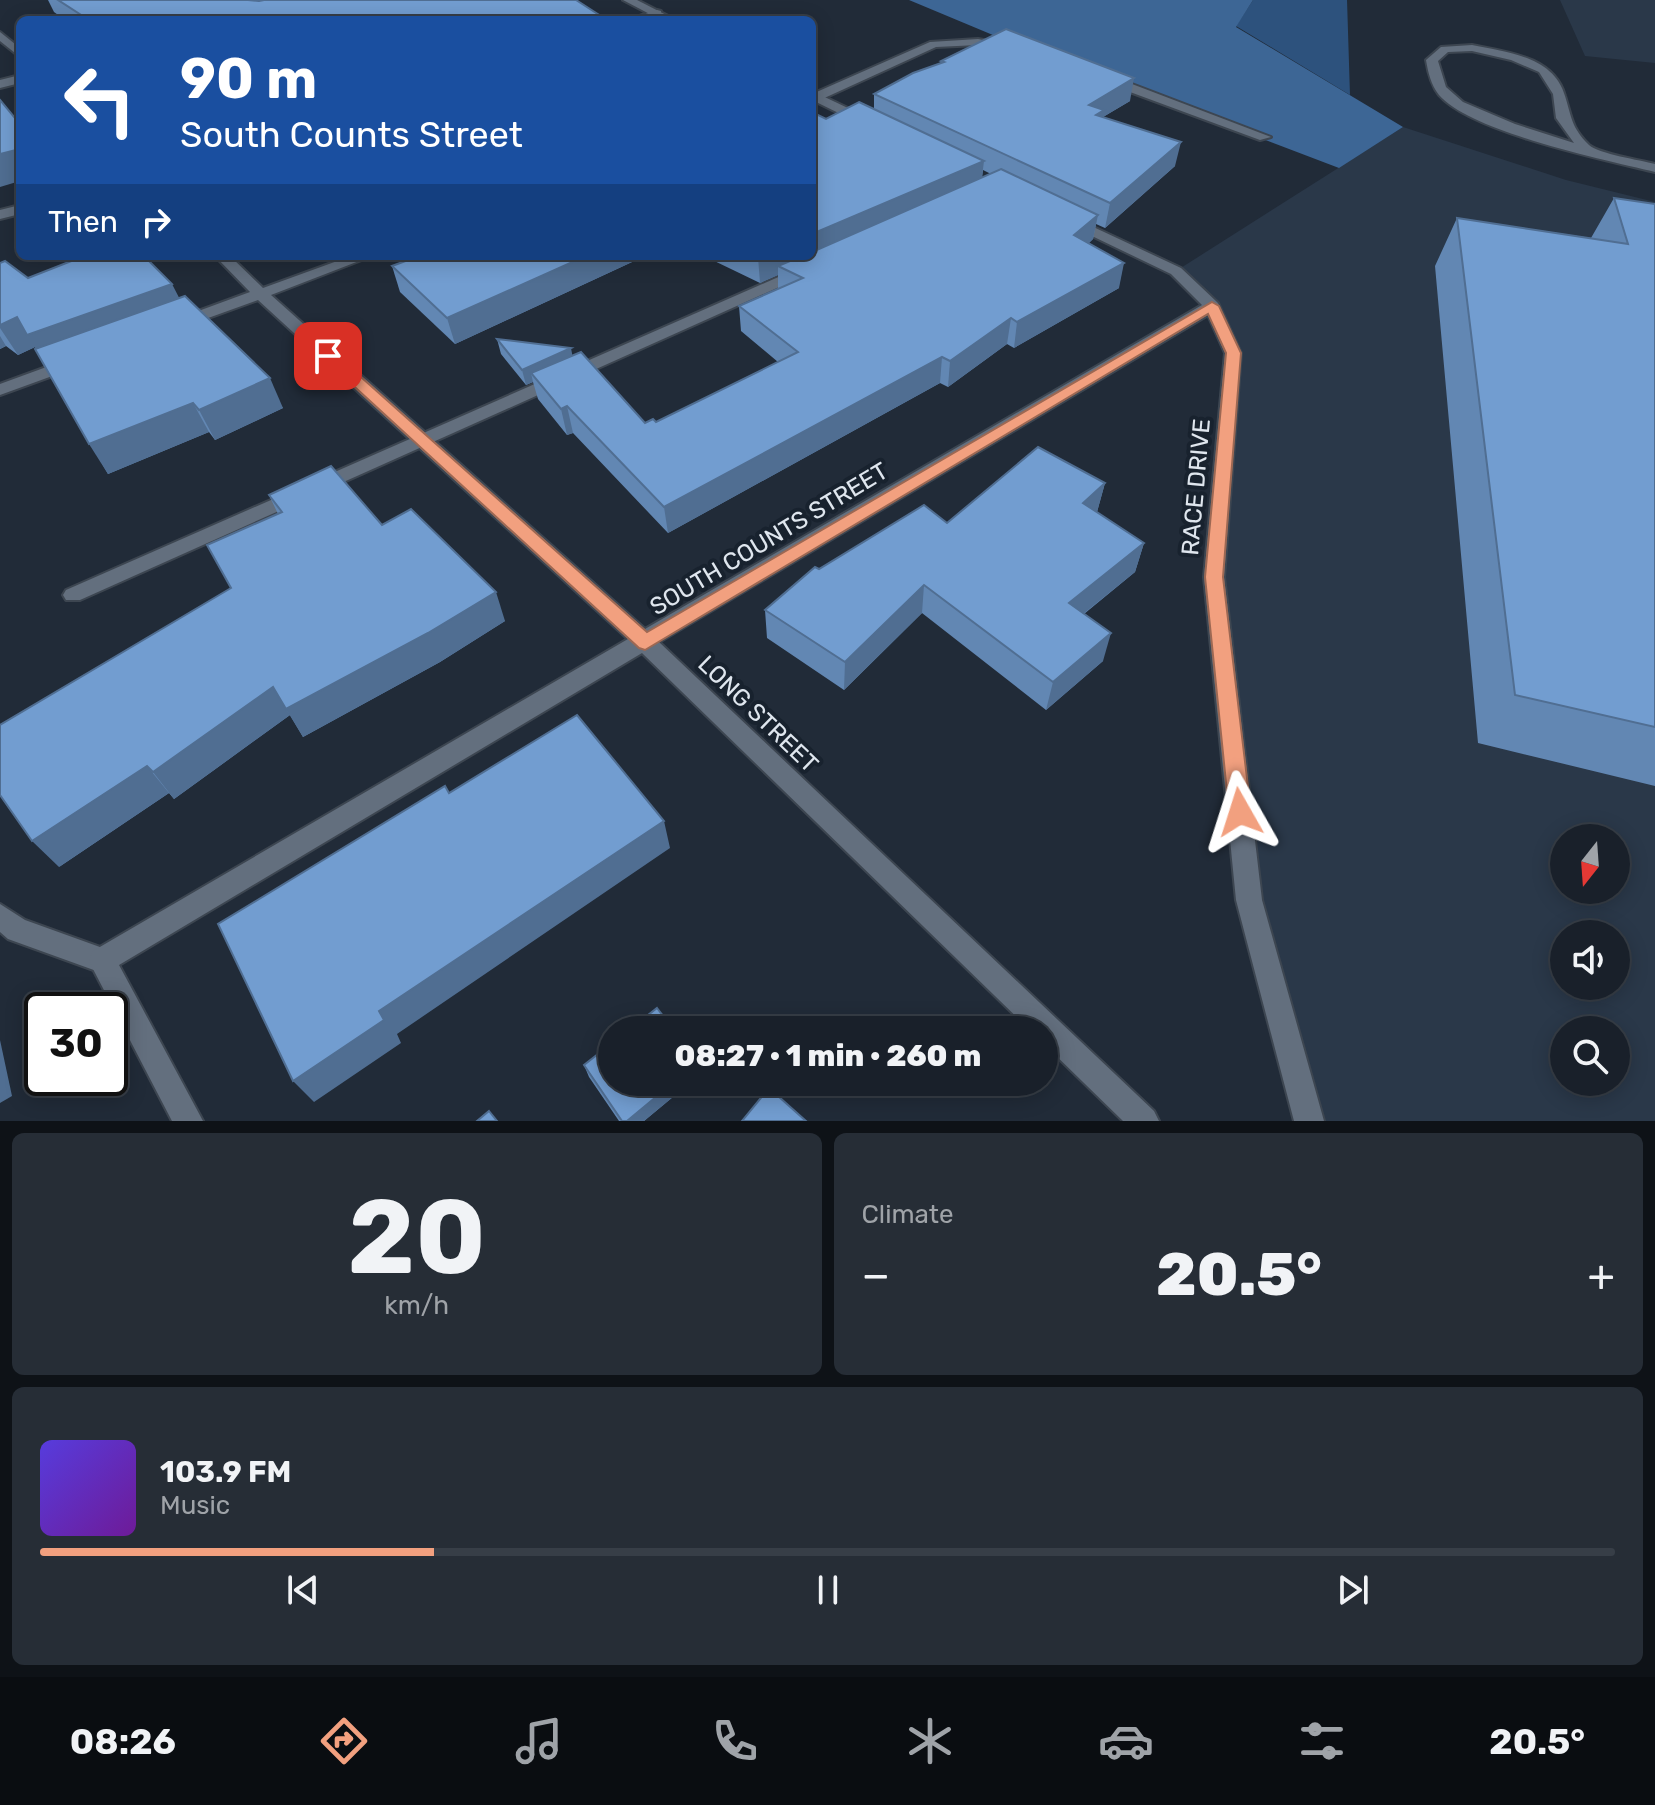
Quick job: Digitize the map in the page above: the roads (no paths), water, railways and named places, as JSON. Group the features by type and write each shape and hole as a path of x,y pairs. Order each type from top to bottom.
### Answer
{"street":[{"path":"628,0 663,16"},
{"path":"647,16 657,13"},
{"path":"0,35 16,50"},
{"path":"816,96 934,44 978,42 1024,48"},
{"path":"1584,147 1562,118 1559,94 1543,70 1515,57 1472,48 1445,49 1432,60 1435,76 1445,95 1469,113 1655,168"},
{"path":"1095,74 1265,137"},
{"path":"816,98 887,131"},
{"name":"RACE DRIVE","path":"1054,212 1176,271 1212,306 1233,353 1214,577 1249,900 1309,1121"},
{"name":"LONG STREET","path":"226,260 645,642 1144,1121"},
{"path":"158,331 354,260"},
{"path":"73,595 811,268"},
{"name":"SOUTH COUNTS STREET","path":"102,960 1212,306"},
{"path":"0,390 86,358"},
{"path":"0,916 17,930 102,960 188,1121"}]}
